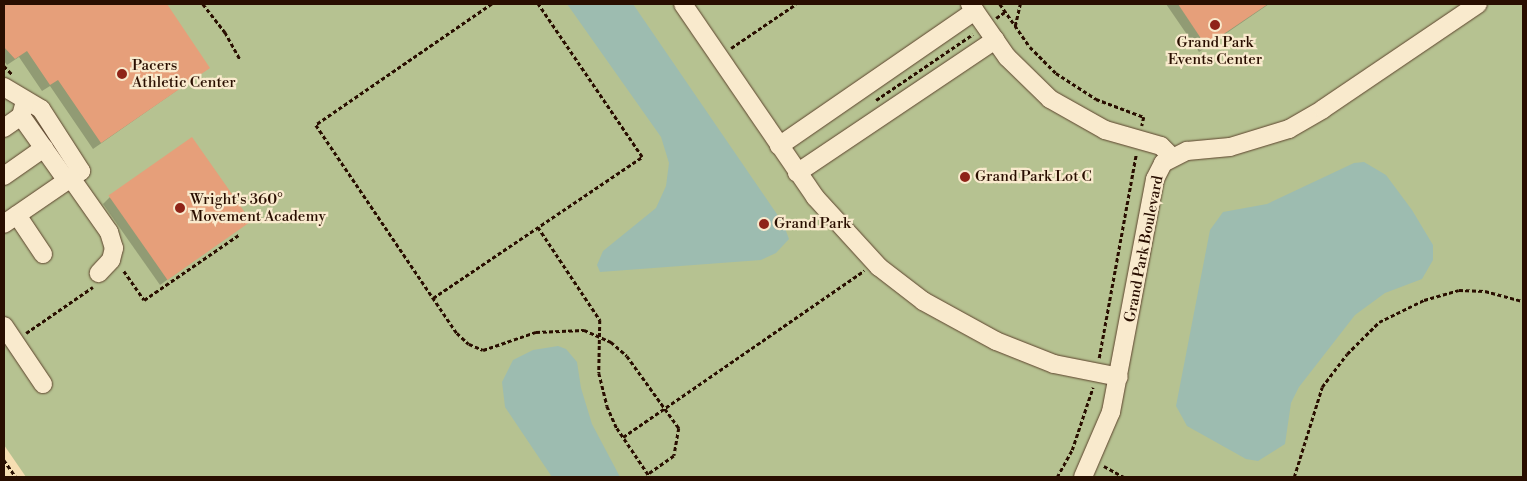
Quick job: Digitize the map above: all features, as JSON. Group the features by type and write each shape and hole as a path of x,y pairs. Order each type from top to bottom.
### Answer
{"street":[{"path":"683,4 797,173 855,243 879,267 923,301 996,341 1054,364 1096,375 1119,377"},
{"name":"Grand Park Boulevard","path":"1083,477 1102,439 1119,377 1158,170 1172,157 1187,151 1251,142 1289,129 1323,109 1476,4"},
{"path":"779,146 981,20"},
{"path":"981,20 1024,76 1050,100 1105,130 1162,146 1172,157"},
{"path":"797,173 981,20"},
{"path":"4,87 23,108 44,148 73,176"},
{"path":"4,128 23,108 41,109 73,176 109,232 114,248 111,260 98,278"},
{"path":"4,176 44,148"},
{"path":"43,254 10,219 73,176"},
{"path":"4,326 43,384"}],"path":[{"path":"203,4 225,32 240,59"},
{"path":"492,4 316,125 457,333 476,348 490,349 550,330 584,330 602,338 616,346 631,360 679,428 674,456 649,476 612,418 602,390 599,373 602,338 596,310 538,227"},
{"path":"434,298 642,157 538,4"},
{"path":"718,56 796,4"},
{"path":"1000,4 1038,56 1065,80 1108,105 1144,117 1096,375 1072,450 1057,477"},
{"path":"1015,26 1020,4"},
{"path":"870,104 981,20 1005,12"},
{"path":"124,271 144,300 240,234"},
{"path":"623,438 865,270"},
{"path":"14,341 98,278"},
{"path":"1295,477 1322,387 1347,354 1379,322 1424,300 1459,290 1485,291 1523,301"},
{"path":"4,460 16,477"},
{"path":"1112,477 1115,473"}],"green space":[{"name":"Grand Park","path":"4,4 1523,4 1523,477 26,477 4,445"}],"shaded area":[{"path":"567,4 633,4 783,223 789,239 776,253 761,260 600,272 597,265 603,251 656,208 666,186 669,163 661,137"},
{"path":"1364,162 1386,175 1412,210 1433,245 1433,260 1422,279 1385,293 1355,315 1299,387 1291,403 1285,444 1258,461 1246,459 1187,426 1176,406 1210,230 1223,212 1267,204 1354,163"},
{"path":"558,346 566,349 577,362 581,388 592,424 620,477 552,477 505,407 502,382 513,360 533,350"}],"building":[{"name":"Pacers Athletic Center","path":"4,4 167,4 210,68 101,143 58,80 50,85 27,51 15,59 4,47"},
{"name":"Grand Park Events Center","path":"1178,4 1268,4 1206,46"},
{"name":"Wright's 360° Movement Academy","path":"192,137 251,221 168,280 108,196"}],"place":[{"name":"Grand Park Events Center","path":"1215,25"},
{"name":"Pacers Athletic Center","path":"122,74"},
{"name":"Grand Park Lot C","path":"965,177"},
{"name":"Wright's 360° Movement Academy","path":"180,208"},
{"name":"Grand Park","path":"764,224"}]}
